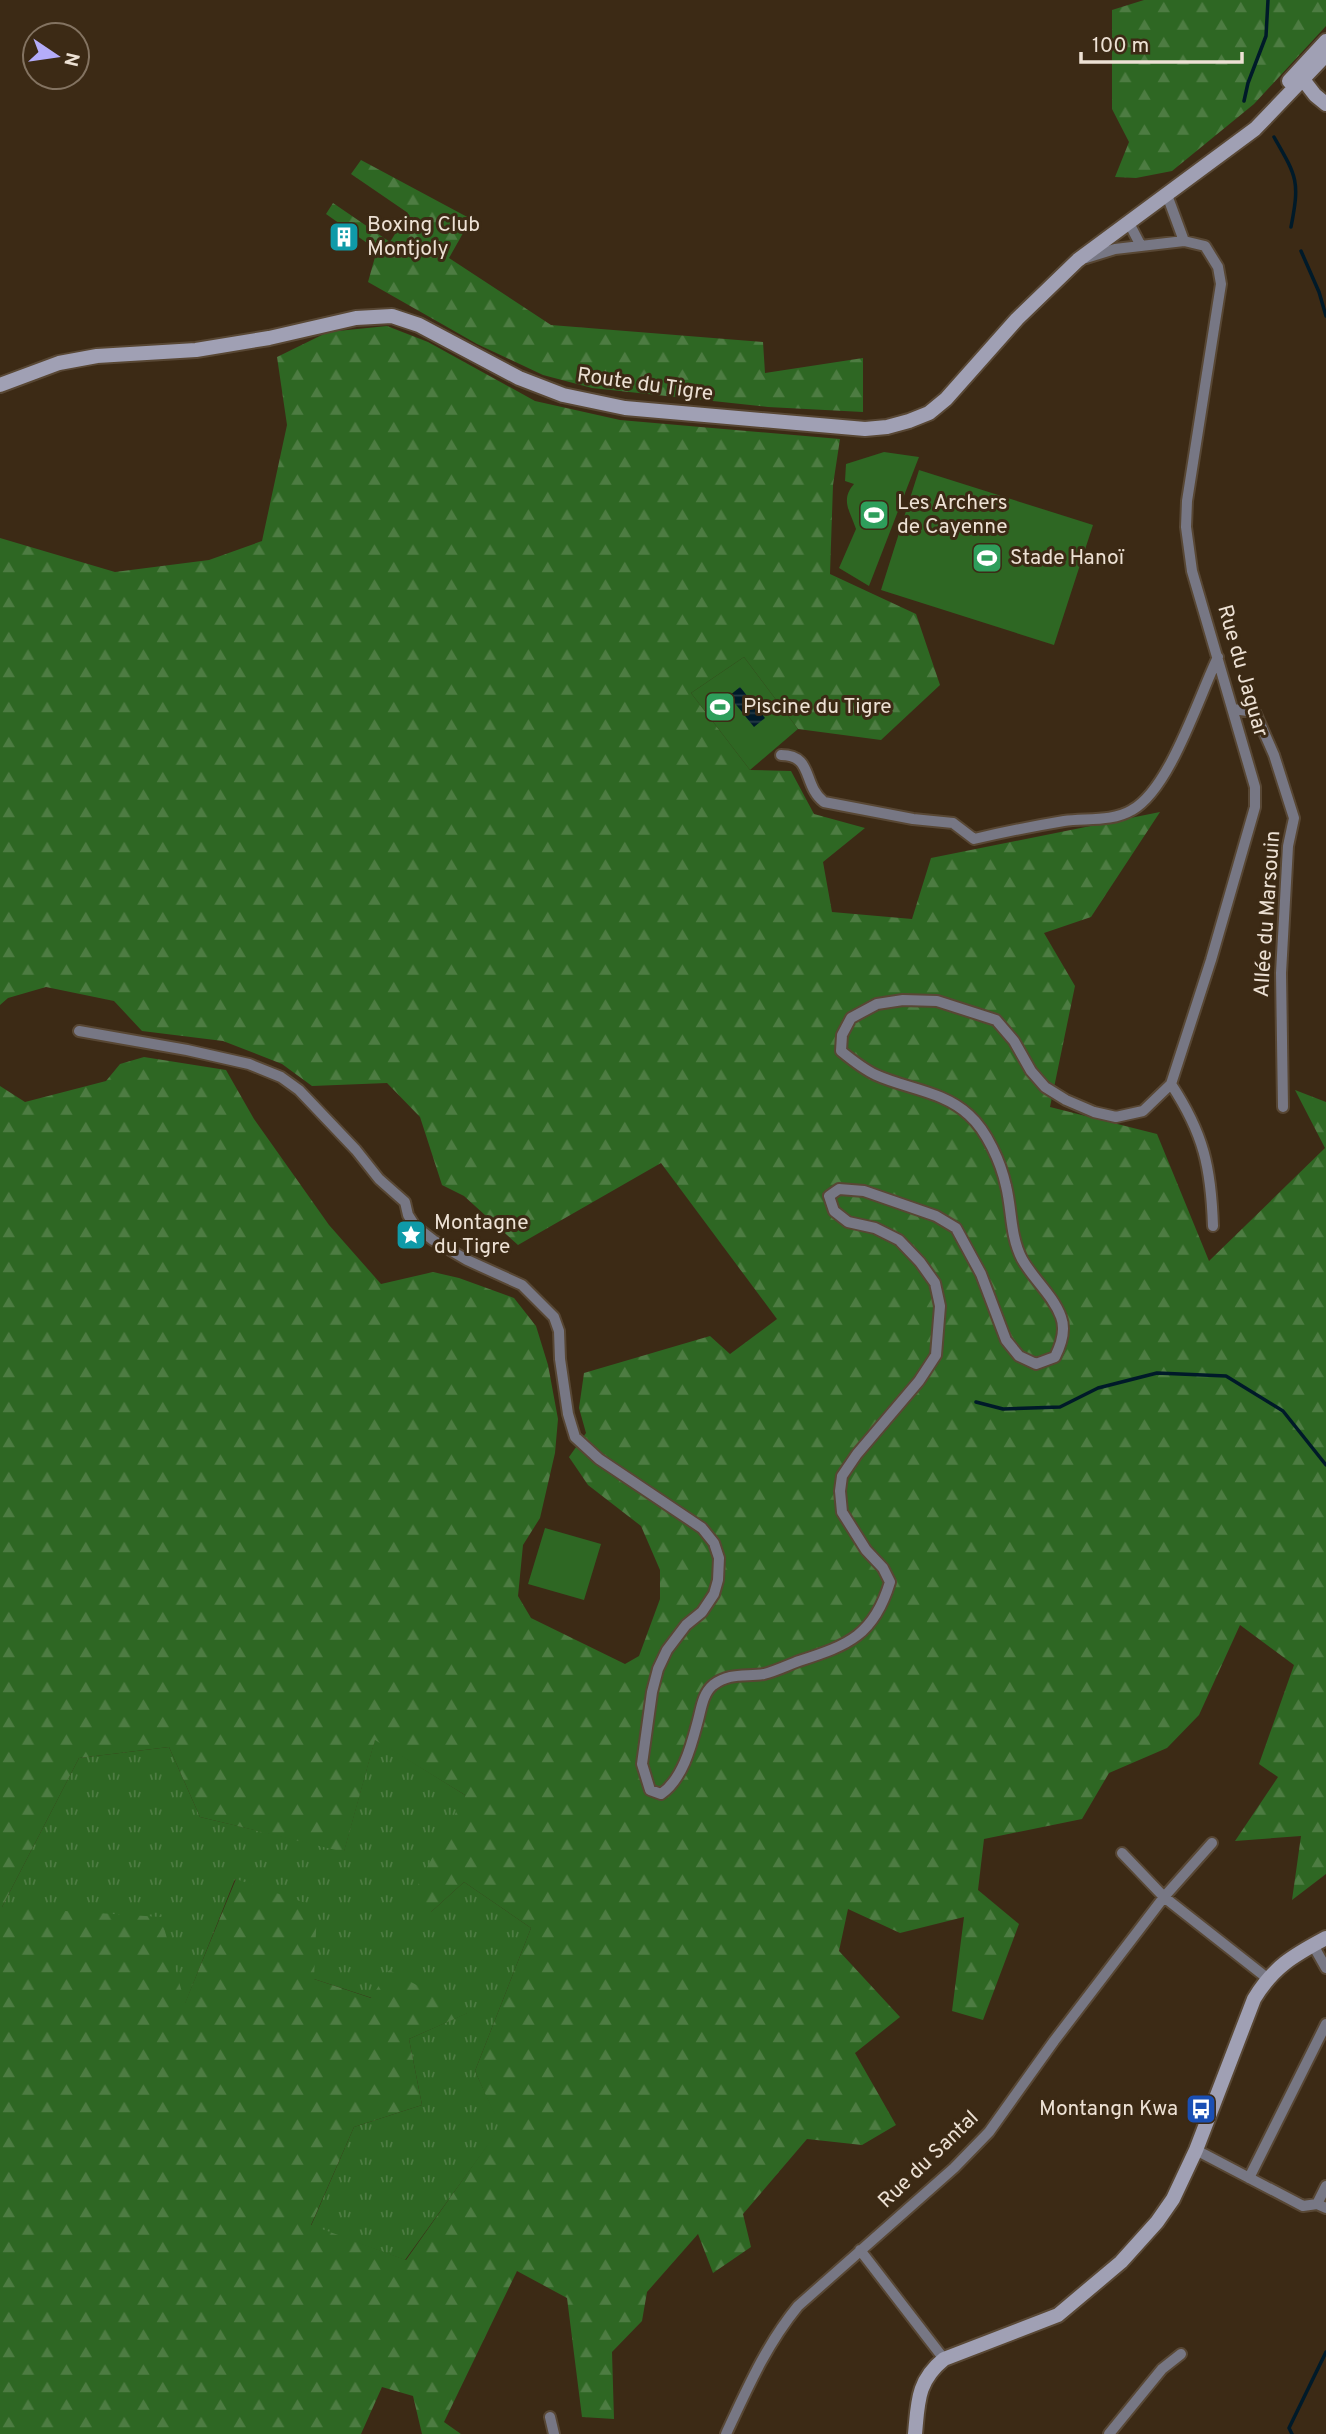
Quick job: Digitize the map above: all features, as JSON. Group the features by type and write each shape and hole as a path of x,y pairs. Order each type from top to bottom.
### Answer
{"main road":[{"name":"Route du Tigre","path":"1210,162 1317,60 1326,41"},
{"path":"1317,60 1326,78"},
{"name":"Route du Tigre","path":"0,385 60,363 97,356 196,350 269,338 356,318 392,316 419,325 519,378 563,395 625,408 864,429 887,427 929,413 946,399 1017,319 1078,260 1255,129 1284,100 1300,76"},
{"path":"1300,76 1320,100"},
{"path":"1284,100 1302,95 1320,100"},
{"path":"915,2434 925,2378 944,2359 1058,2315 1121,2262 1157,2222 1173,2199 1196,2150 1254,1999 1267,1978 1280,1966 1326,1938"}],"street":[{"path":"1078,260 1115,249 1184,241 1167,195"},
{"path":"1129,223 1140,246"},
{"name":"Rue du Jaguar","path":"79,1031 224,1057 281,1077 318,1108 379,1179 405,1202 408,1215 415,1226 467,1260 522,1285 554,1317 559,1331 559,1359 568,1414 575,1437 599,1459 702,1528 714,1543 719,1558 715,1594 667,1650 652,1692 642,1764 650,1790 661,1794 670,1788 682,1766 704,1699 712,1686 731,1675 764,1674 842,1647 874,1619 883,1605 890,1582 883,1568 866,1550 842,1512 842,1476 857,1454 919,1381 936,1354 940,1306 935,1283 899,1240 875,1228 848,1222 834,1211 829,1196 839,1189 863,1191 936,1216 956,1228 982,1274 1006,1340 1019,1356 1036,1364 1055,1357 1062,1343 1062,1318 1021,1258 1013,1235 1006,1185 985,1137 972,1117 953,1102 876,1075 841,1051 842,1035 851,1018 877,1004 903,1000 937,1001 996,1020 1014,1041 1031,1071 1045,1087 1094,1112 1116,1116 1143,1111 1171,1084 1211,960 1255,807 1255,788 1192,570 1186,527 1187,501 1221,284 1218,267 1205,246 1184,241"},
{"path":"781,755 799,758 816,796 824,802 913,819 953,823 974,839 1065,821 1120,815 1146,799 1167,770 1218,657"},
{"name":"Allée du Marsouin","path":"1233,709 1255,712 1274,755 1294,818 1288,846 1281,973 1283,1107"},
{"path":"1171,1084 1189,1115 1209,1166 1213,1226"},
{"name":"Rue du Santal","path":"726,2434 763,2356 798,2306 954,2168 989,2132 1054,2041 1164,1897 1212,1843"},
{"path":"1122,1853 1164,1897 1267,1978"},
{"path":"1312,1945 1326,1968"},
{"path":"1249,2178 1326,2024"},
{"path":"1196,2150 1303,2206 1322,2206 1326,2186"},
{"path":"860,2250 944,2359"},
{"path":"1109,2434 1162,2369 1181,2354"},
{"path":"550,2417 554,2434"}],"green space":[{"path":"1144,0 1326,0 1326,26 1254,104 1172,171 1136,178 1115,177 1129,142 1112,109 1112,10"},
{"path":"361,160 471,219 449,258 551,325 763,342 765,373 863,358 863,412 768,407 592,388 543,375 477,344 368,282 377,250 326,214 333,203 390,242 408,213 351,174"},
{"path":"387,326 428,342 535,401 620,420 840,439 833,485 830,574 916,614 940,685 881,740 798,729 744,657 691,693 750,770 791,771 814,814 865,828 823,862 832,912 912,919 931,858 1160,812 1091,917 1044,933 1075,986 1050,1107 1157,1134 1209,1261 1325,1148 1295,1090 1326,1102 1326,1874 1292,1900 1301,1836 1235,1841 1278,1777 1259,1764 1294,1665 1240,1625 1199,1715 1167,1748 1109,1773 1082,1819 984,1839 978,1890 1019,1924 983,2020 952,2011 964,1917 900,1933 848,1909 839,1951 900,2017 855,2053 896,2125 862,2145 807,2139 743,2214 751,2247 713,2273 698,2234 647,2292 642,2321 612,2352 614,2419 582,2417 567,2298 517,2271 444,2422 461,2434 422,2434 413,2396 382,2387 361,2434 0,2434 0,1086 25,1102 106,1081 120,1064 144,1057 226,1070 254,1119 329,1225 381,1284 433,1272 459,1278 514,1298 536,1326 548,1365 558,1419 555,1453 540,1518 523,1545 518,1596 531,1618 625,1664 639,1656 660,1599 660,1570 641,1526 588,1485 569,1457 586,1433 579,1408 584,1373 710,1336 730,1354 777,1319 661,1163 518,1245 464,1196 442,1185 420,1117 387,1083 312,1086 282,1064 223,1041 142,1031 114,1001 46,987 8,998 0,1005 0,538 115,572 209,560 262,541 287,425 277,357 328,332","holes":["375,1740 465,1795 408,1904 431,1912 464,1882 531,1928 475,2071 500,2127 406,2260 311,2225 354,2127 422,2105 409,2039 468,2013 389,1970 371,1998 314,1979 317,1907 236,1879 185,2003 161,1917 2,1907 79,1758 169,1747 200,1817 344,1852"]},
{"name":"Les Archers de Cayenne","path":"884,452 919,457 869,586 839,568 856,529 847,501 854,484 845,481 846,464"},
{"name":"Stade Hanoï","path":"919,470 1093,525 1054,645 881,590"},
{"name":"Piscine du Tigre","path":"744,657 798,729 750,770 691,693"},
{"path":"545,1528 601,1544 584,1600 528,1584"},
{"path":"375,1739 465,1795 431,1912 464,1882 531,1928 475,2071 501,2127 405,2260 311,2226 354,2127 422,2105 409,2039 467,2013 372,1998 314,1979 235,1879 185,2004 2,1907 79,1758 169,1747 200,1817 344,1851"}],"water":[{"path":"740,687 765,718 754,727 729,696"}],"waterway":[{"path":"1244,101 1266,36 1268,0"},
{"path":"1274,137 1288,161 1296,189 1291,227"},
{"path":"1301,251 1326,316"},
{"path":"976,1402 1003,1409 1060,1407 1098,1388 1157,1373 1226,1376 1283,1411 1326,1465"},
{"path":"1292,2434 1289,2428 1326,2352"}],"place":[{"name":"Boxing Club Montjoly","path":"344,237"},
{"name":"Les Archers de Cayenne","path":"874,515"},
{"name":"Stade Hanoï","path":"987,558"},
{"name":"Piscine du Tigre","path":"720,707"},
{"name":"Montagne du Tigre","path":"411,1235"},
{"name":"Montangn Kwa","path":"1201,2109"}]}
